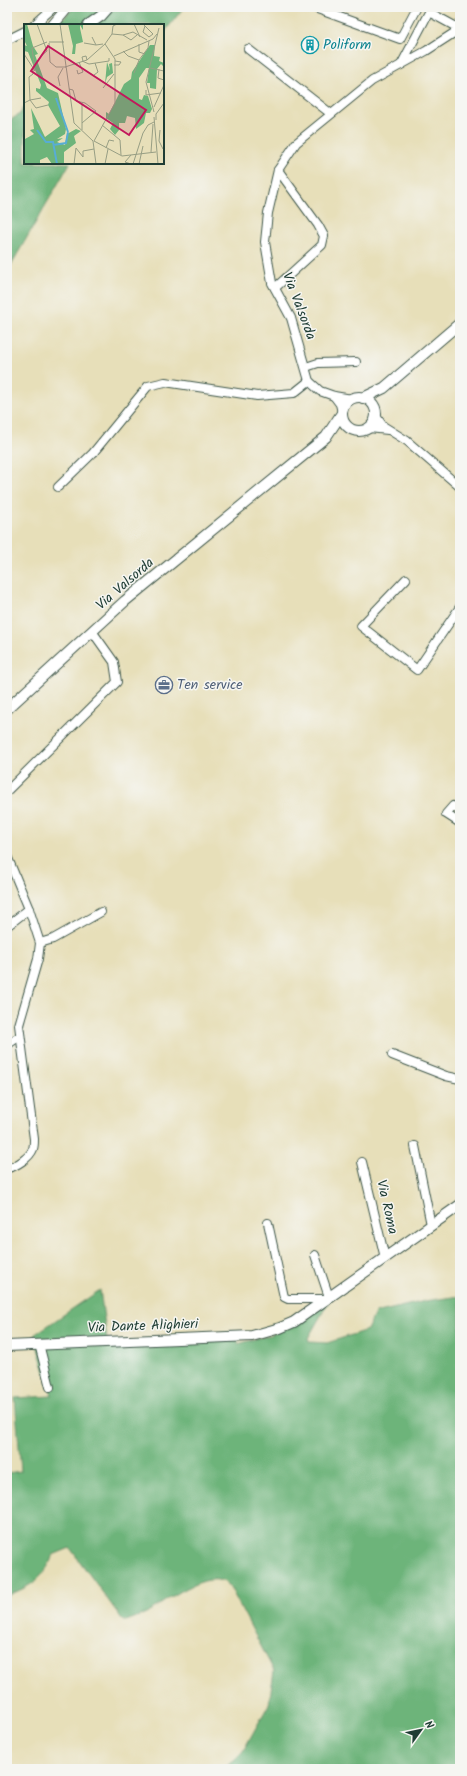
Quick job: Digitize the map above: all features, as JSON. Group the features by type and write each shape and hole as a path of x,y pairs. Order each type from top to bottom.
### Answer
{"street":[{"path":"35,24 54,7"},
{"path":"54,24 68,7"},
{"path":"89,24 101,16 109,7"},
{"path":"312,7 400,39 417,7"},
{"path":"400,65 429,12 460,29"},
{"name":"Via Valsorda","path":"309,381 291,318 272,283 265,242 268,213 278,170 296,143 330,113 372,81 460,29"},
{"path":"7,40 24,32"},
{"path":"248,49 330,113"},
{"path":"275,288 322,245 324,236 318,225 278,170"},
{"path":"58,487 93,452 148,386 165,382 257,396 294,393 309,381 320,391 334,396 352,399 363,398 384,388 460,323"},
{"path":"306,367 318,363 344,366 356,362"},
{"path":"369,428 384,388"},
{"path":"334,396 340,404 344,423 352,430 358,431 369,428 388,431"},
{"path":"363,398 372,403 375,412 383,426 388,431 407,442 460,486"},
{"path":"342,412 347,402 352,399"},
{"name":"Via Valsorda","path":"7,709 125,601 326,437 342,412"},
{"name":"Via Valsorda","path":"326,437 352,430"},
{"path":"406,579 361,626 417,670 460,606"},
{"path":"7,791 117,682 114,662 92,632"},
{"path":"460,810 453,806 446,814 460,823"},
{"path":"7,856 29,909 40,943 38,959 19,1025 34,1139 33,1150 24,1160 12,1168 7,1168"},
{"path":"7,926 29,909"},
{"path":"40,943 53,939 101,912"},
{"path":"7,1044 20,1036"},
{"path":"392,1055 446,1076 460,1079"},
{"path":"415,1146 431,1225"},
{"name":"Via Roma","path":"362,1162 385,1258"},
{"name":"Via Roma","path":"280,1328 294,1322 460,1205"},
{"path":"268,1223 284,1297 328,1298 315,1255"},
{"name":"Via Dante Alighieri","path":"7,1346 252,1336 280,1328"},
{"path":"39,1344 50,1387"}],"green space":[{"path":"74,7 184,7 164,33 164,24 58,24"},
{"path":"24,108 24,164 69,164 7,272 7,122 20,114"},
{"path":"100,1290 108,1346 238,1338 238,1344 273,1334 328,1303 308,1338 309,1342 327,1343 367,1330 375,1313 425,1301 460,1296 460,1769 221,1769 233,1761 243,1751 269,1704 274,1671 229,1585 220,1580 210,1580 187,1588 146,1613 126,1621 122,1619 70,1548 53,1555 45,1571 35,1581 23,1589 7,1596 7,1473 21,1471 15,1398 52,1396 34,1335"}],"place":[{"name":"Poliform","path":"310,45"},
{"name":"Ten service","path":"164,685"}]}
